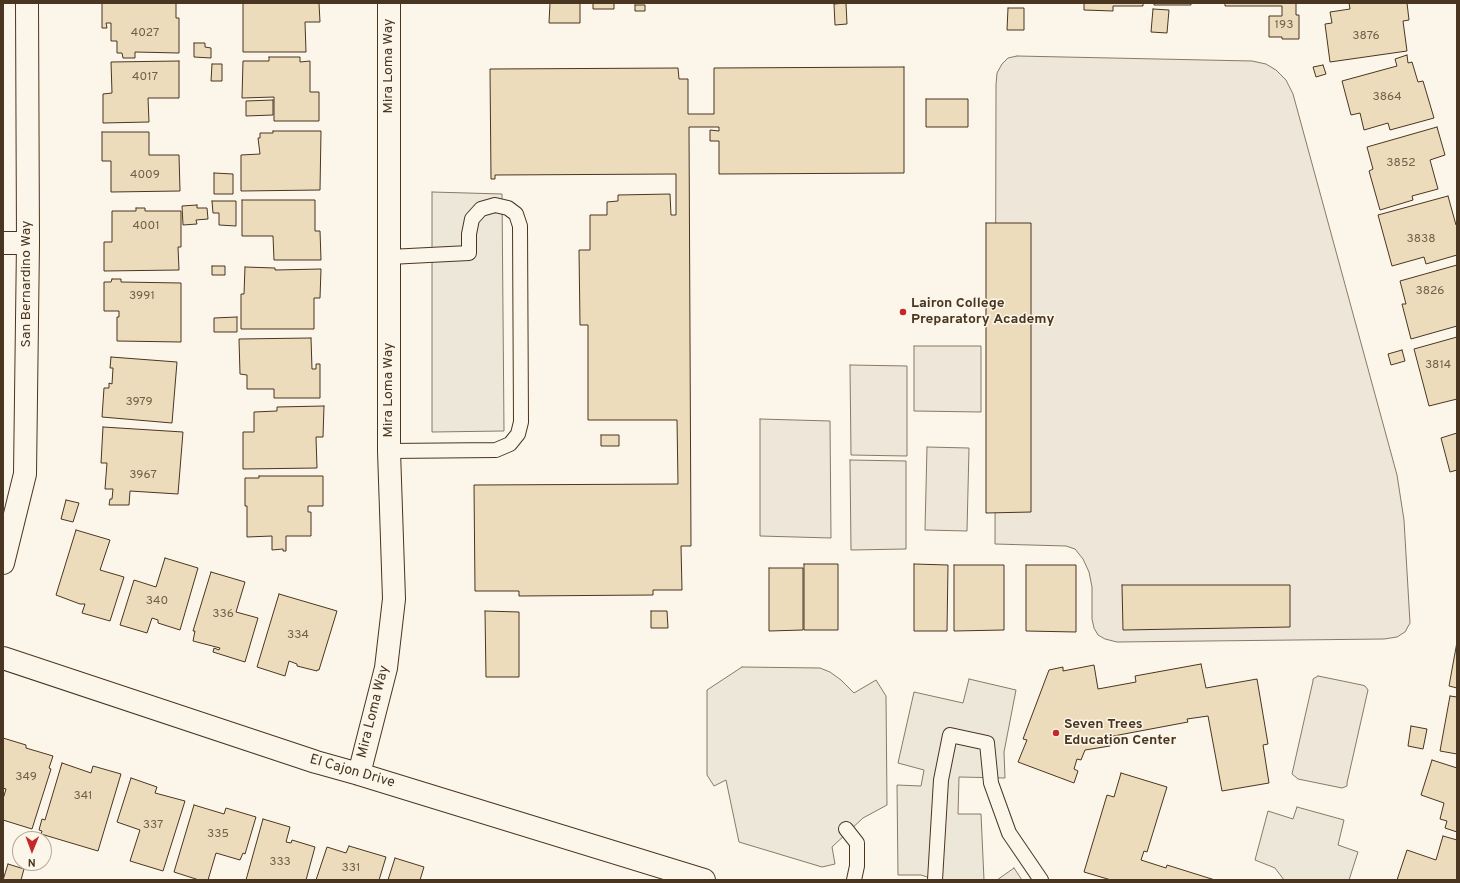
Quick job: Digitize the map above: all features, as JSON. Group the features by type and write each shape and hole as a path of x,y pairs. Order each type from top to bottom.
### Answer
{"street":[{"name":"San Bernardino Way","path":"3,563 25,474 28,243 27,3"},
{"name":"Mira Loma Way","path":"359,774 386,668 394,599 390,451 389,3"},
{"path":"3,243 28,243"},
{"name":"El Cajon Drive","path":"3,658 316,762 704,880"}],"lane":[{"path":"389,257 469,253 469,234 472,219 481,209 495,205 508,208 516,214 520,226 521,422 518,434 510,444 496,450 390,451"},
{"path":"935,880 941,780 950,735 987,743 991,783 1009,833 1041,880"},
{"path":"846,830 857,843 858,866 854,880"}],"shaded area":[{"path":"1017,56 1252,61 1266,64 1276,70 1286,80 1293,94 1397,475 1404,520 1410,623 1405,632 1397,637 1384,639 1117,642 1105,639 1098,635 1094,628 1092,619 1092,587 1089,572 1083,559 1075,549 1066,546 995,544 996,85 997,73 1002,64 1008,58"},
{"path":"432,192 502,194 504,431 432,432"},
{"path":"914,346 981,346 981,412 914,411"},
{"path":"850,365 907,366 907,456 851,455"},
{"path":"760,419 830,421 831,538 760,536"},
{"path":"927,447 969,448 967,531 925,530"},
{"path":"850,460 906,461 906,549 851,550"},
{"path":"742,667 820,668 830,672 841,680 854,693 876,680 886,696 887,805 863,818 832,847 835,864 822,867 739,842 726,780 714,786 707,775 707,690"},
{"path":"1318,676 1362,685 1368,690 1347,786 1342,788 1298,779 1292,774 1313,679"},
{"path":"969,679 1016,690 1004,752 1005,778 959,777 958,814 981,814 984,880 936,880 921,875 898,875 897,785 921,786 924,770 898,763 914,692 963,703"},
{"path":"1297,807 1344,820 1338,845 1358,852 1349,880 1284,880 1275,868 1255,860 1268,811 1293,819"},
{"path":"1014,868 1022,880 997,880"}],"building":[{"path":"102,3 176,3 176,18 179,18 179,53 135,52 135,58 123,58 122,53 117,53 117,41 111,41 111,23 106,23 107,28 102,28"},
{"path":"243,3 319,3 320,22 305,22 306,52 243,52"},
{"path":"550,3 580,3 580,23 549,23"},
{"path":"593,3 614,3 614,9 593,9"},
{"path":"846,3 847,24 835,25 834,4"},
{"path":"1084,3 1143,3 1143,6 1113,6 1113,11 1084,10"},
{"path":"1154,3 1191,3 1191,5 1154,5"},
{"path":"1225,3 1296,3 1296,15 1299,15 1299,39 1269,37 1269,16 1282,16 1282,6 1225,6"},
{"path":"1349,3 1407,3 1409,20 1403,21 1407,51 1330,62 1325,24 1332,23 1330,12 1350,9"},
{"path":"635,5 645,5 645,11 635,11"},
{"path":"1008,8 1024,8 1024,30 1007,30"},
{"path":"1153,9 1169,10 1167,33 1151,32"},
{"path":"194,43 205,43 205,47 211,48 211,58 194,57"},
{"path":"1407,55 1408,63 1412,62 1418,82 1423,81 1434,118 1390,130 1388,123 1364,130 1360,113 1351,115 1342,81 1397,66 1395,59"},
{"path":"269,57 300,57 300,62 310,61 310,92 319,92 319,121 274,121 274,97 242,98 243,61 269,61"},
{"path":"179,61 179,98 148,98 149,122 103,123 103,94 112,93 111,62"},
{"path":"212,64 222,64 222,81 211,81"},
{"path":"1323,65 1326,74 1316,77 1313,67"},
{"path":"904,67 904,173 719,174 719,141 710,141 710,130 719,131 719,127 689,127 691,546 681,546 682,590 653,590 653,595 519,596 519,591 475,591 474,485 678,484 677,420 588,420 588,325 580,325 579,250 590,250 590,215 607,215 607,202 618,201 618,195 670,194 671,215 676,215 676,174 495,175 495,179 491,179 490,69 678,68 679,79 688,79 688,114 714,114 714,68"},
{"path":"926,99 968,99 968,127 926,127"},
{"path":"273,100 273,115 246,116 246,101"},
{"path":"1437,127 1445,155 1430,160 1438,189 1412,196 1413,200 1380,210 1369,171 1373,169 1367,147"},
{"path":"273,131 321,131 320,190 241,191 241,155 260,154 258,138 260,138 260,133 273,133"},
{"path":"102,132 149,132 149,155 179,155 180,191 111,192 111,161 102,161"},
{"path":"214,173 233,174 233,194 214,194"},
{"path":"1448,196 1457,225 1457,255 1426,264 1424,257 1392,266 1378,215"},
{"path":"242,200 315,200 315,231 320,231 321,260 274,260 273,236 242,236"},
{"path":"212,201 236,201 236,226 219,225 219,213 213,213"},
{"path":"197,205 197,208 207,208 208,219 196,220 197,224 183,225 182,206"},
{"path":"136,208 145,208 145,211 181,211 181,247 178,247 179,270 104,271 104,242 112,242 112,211 136,211"},
{"path":"986,223 1031,223 1031,512 986,513"},
{"path":"1457,265 1457,326 1411,339 1402,304 1406,304 1400,281"},
{"path":"212,266 225,266 225,275 212,275"},
{"path":"245,267 275,268 275,270 321,269 320,298 314,298 314,329 241,329 241,294 244,294"},
{"path":"112,279 121,279 121,282 181,283 181,342 117,341 117,317 119,317 119,311 104,311 104,282 111,282"},
{"path":"237,317 237,332 214,332 214,318"},
{"path":"1457,337 1457,399 1429,406 1414,349"},
{"path":"311,338 312,369 316,369 316,364 320,364 320,398 274,398 274,389 247,389 247,375 240,374 239,339"},
{"path":"1402,350 1405,361 1391,365 1388,354"},
{"path":"111,357 177,362 172,423 102,417 104,388 109,388 109,383 112,384 113,368 110,368"},
{"path":"324,406 323,437 316,437 317,468 243,469 243,432 254,432 254,412 277,411 277,407"},
{"path":"103,427 183,432 178,494 130,491 129,505 109,505 110,499 112,499 113,489 105,489 107,463 101,463"},
{"path":"1457,433 1457,470 1450,472 1441,438"},
{"path":"601,435 619,435 619,446 601,446"},
{"path":"259,476 323,476 323,506 308,506 308,512 311,512 311,536 286,536 286,551 283,551 283,549 272,550 272,536 247,537 245,478 259,478"},
{"path":"66,500 79,503 73,522 61,519"},
{"path":"76,530 110,540 100,570 124,577 110,621 82,613 85,604 80,604 56,595"},
{"path":"165,558 198,568 180,630 158,623 158,620 152,618 147,633 120,625 134,580 156,587"},
{"path":"804,564 838,564 838,630 804,630"},
{"path":"914,564 948,565 947,631 914,631"},
{"path":"954,565 1004,565 1004,630 954,631"},
{"path":"1026,565 1076,565 1076,632 1026,631"},
{"path":"769,568 803,568 803,630 769,631"},
{"path":"211,572 245,582 236,612 258,618 245,662 213,652 214,648 219,650 220,648 193,641 195,631 193,631"},
{"path":"1122,585 1290,585 1290,627 1123,630"},
{"path":"279,594 337,611 319,670 317,671 297,666 297,664 289,661 285,676 257,667"},
{"path":"485,611 519,612 519,677 486,677"},
{"path":"651,611 667,611 668,628 651,628"},
{"path":"1457,642 1457,688 1449,686"},
{"path":"1201,664 1206,688 1257,679 1268,744 1263,745 1269,783 1222,791 1208,716 1187,719 1188,722 1108,737 1110,746 1085,750 1081,760 1077,759 1074,769 1078,771 1074,783 1018,762 1027,740 1023,739 1049,670 1063,667 1063,671 1094,665 1098,689 1136,682 1135,676"},
{"path":"1450,696 1457,697 1457,754 1440,751"},
{"path":"1411,726 1427,729 1423,749 1408,746"},
{"path":"3,738 26,745 26,748 53,756 49,768 51,769 32,829 3,820 3,799 6,789 3,788"},
{"path":"1432,760 1457,768 1457,832 1445,828 1447,821 1440,819 1444,803 1421,795"},
{"path":"62,763 91,773 93,766 121,774 98,851 52,837 52,831 39,830 42,819 45,820"},
{"path":"1121,773 1167,787 1147,852 1144,851 1141,860 1166,868 1167,865 1215,880 1111,880 1084,872 1107,795 1114,797"},
{"path":"131,778 157,787 155,793 185,801 163,871 130,861 140,830 117,822"},
{"path":"194,805 224,814 226,808 256,817 245,854 243,853 240,860 216,853 208,880 199,880 174,872"},
{"path":"263,819 290,827 286,842 291,843 292,840 315,847 306,880 246,880"},
{"path":"1443,836 1457,840 1457,880 1397,880 1407,850 1436,860"},
{"path":"349,846 386,857 379,880 316,880 327,847 346,853"},
{"path":"395,858 424,867 420,880 388,880"},
{"path":"8,864 12,865 12,871 23,871 21,880 3,880"}],"place":[{"name":"Lairon College Preparatory Academy","path":"903,312"},
{"name":"Seven Trees Education Center","path":"1056,733"}]}
